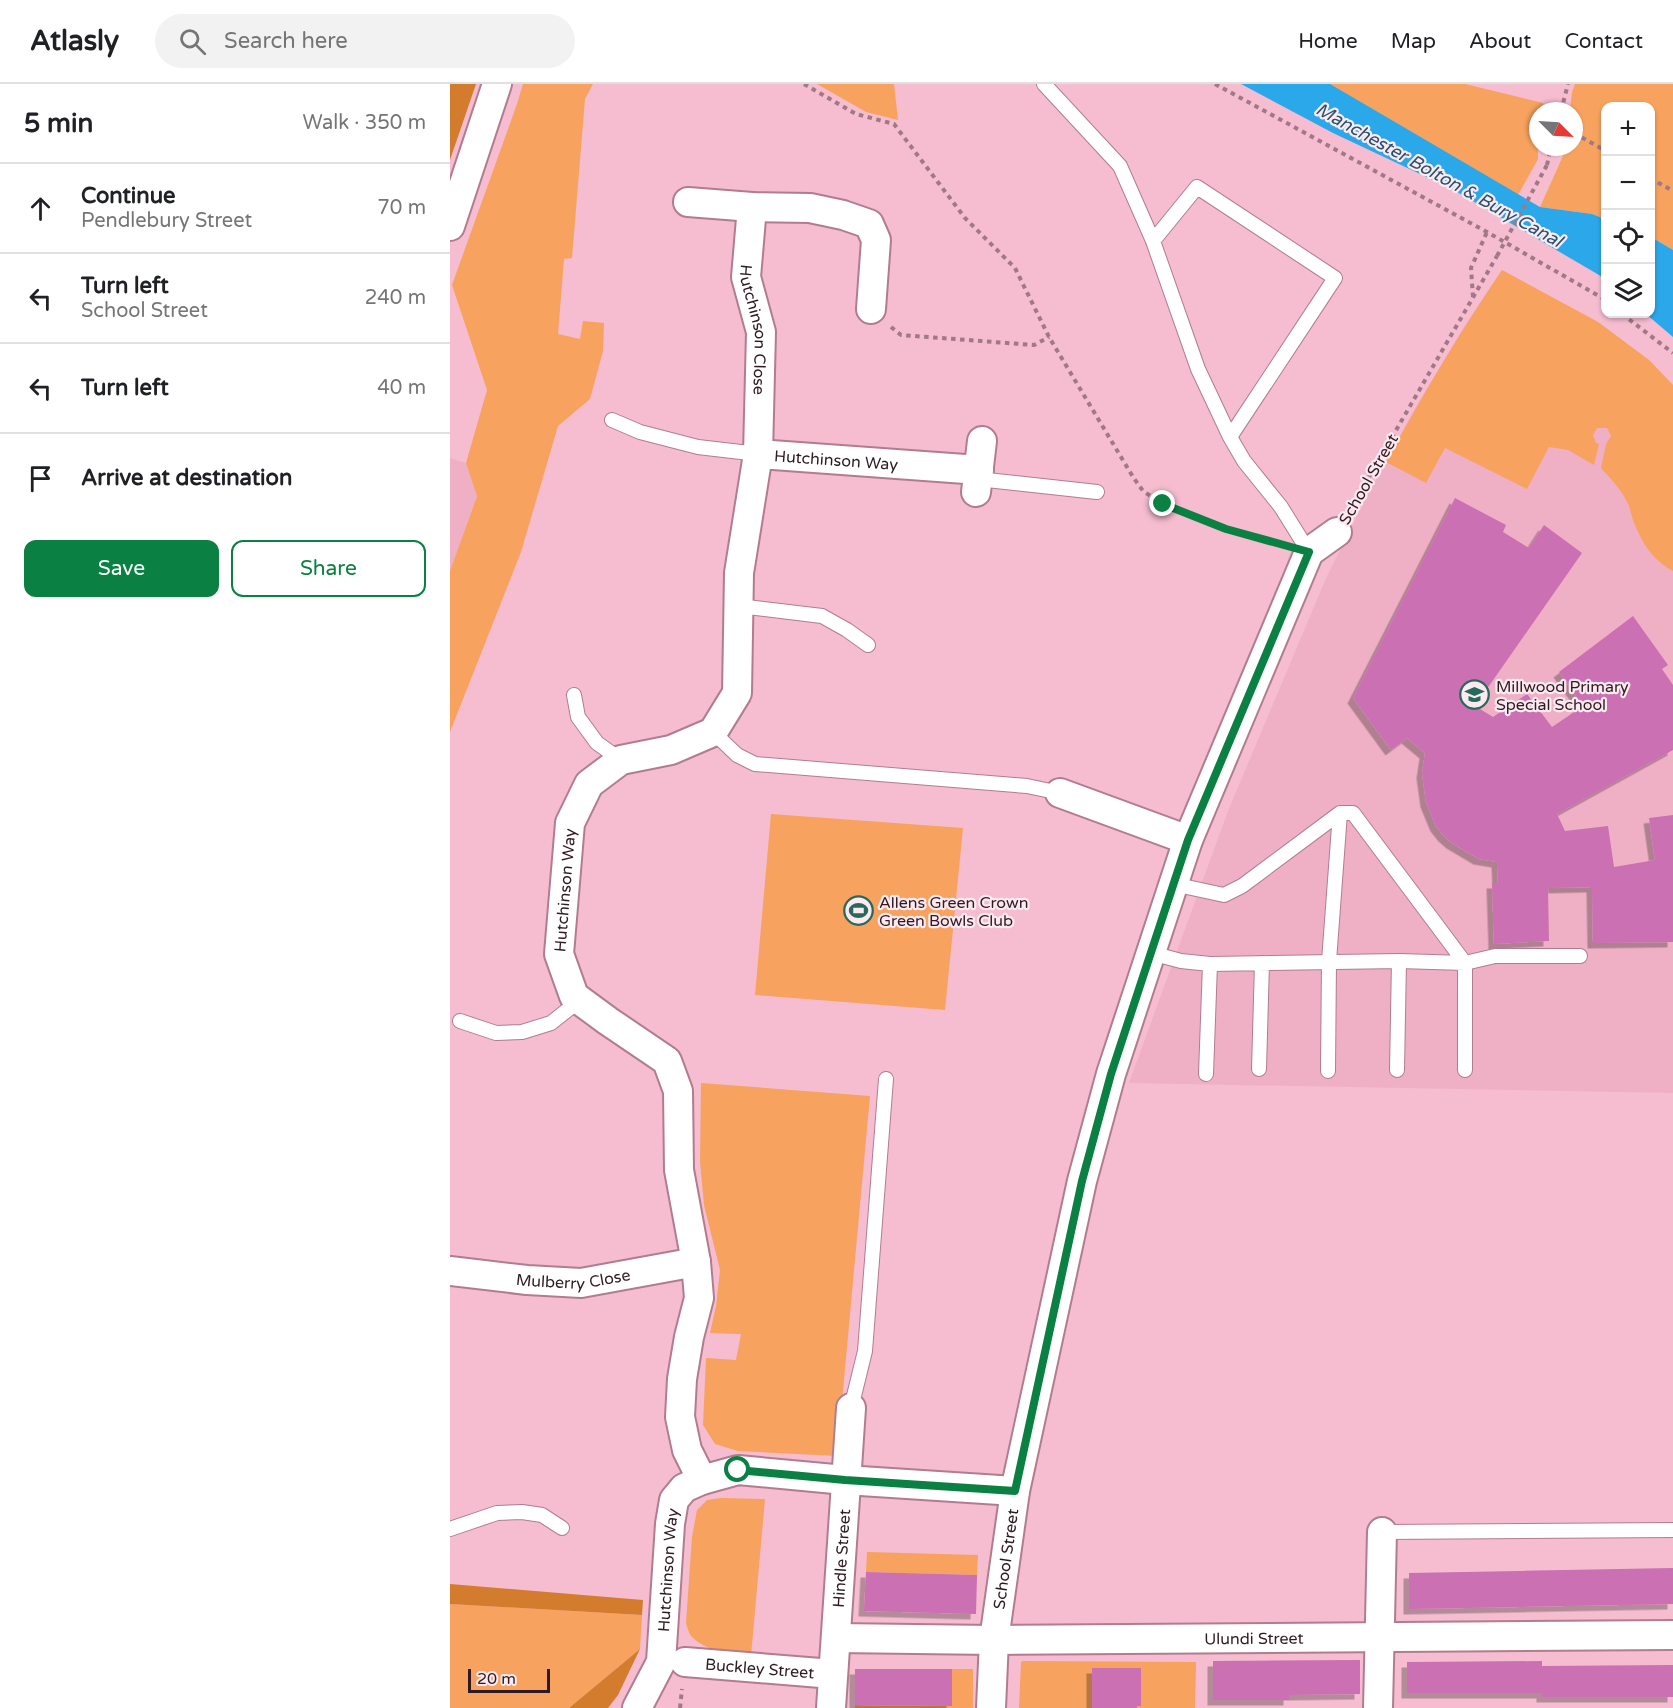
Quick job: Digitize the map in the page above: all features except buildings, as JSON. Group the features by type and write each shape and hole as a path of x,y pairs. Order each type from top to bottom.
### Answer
{"street":[{"path":"450,226 497,84"},
{"path":"688,202 752,207 810,208 843,215 869,224 876,240 871,309"},
{"name":"Hutchinson Close","path":"752,207 746,276 761,332 758,454"},
{"path":"978,480 982,441"},
{"name":"Hutchinson Way","path":"637,1708 661,1662 670,1524 674,1500 684,1488 702,1480 687,1450 680,1417 688,1337 699,1298 696,1262 679,1170 678,1091 667,1061 574,996 559,954 570,823 589,784 621,760 671,750 712,732 737,693 740,573 758,454 978,480"},
{"name":"School Street","path":"991,1708 994,1640 1015,1491 1082,1181 1111,1074 1188,840 1309,552 1337,532"},
{"path":"1060,793 1188,840"},
{"name":"Mulberry Close","path":"450,1271 526,1280 581,1283 696,1262"},
{"name":"Hindle Street","path":"831,1708 851,1408"},
{"path":"702,1480 738,1470 845,1480 1015,1491"},
{"path":"1378,1708 1382,1533"},
{"name":"Ulundi Street","path":"836,1638 994,1640 1673,1635"},
{"name":"Buckley Street","path":"685,1662 833,1674"}],"lane":[{"path":"1044,84 1120,166 1153,241 1198,369 1230,437 1244,461 1281,507 1309,552"},
{"path":"1153,241 1197,187 1335,278 1230,437"},
{"path":"612,420 640,432 698,447 758,454"},
{"path":"978,480 1097,492"},
{"path":"739,606 822,616 868,645"},
{"path":"574,695 578,717 597,743 621,760"},
{"path":"712,732 737,755 755,764 1027,786 1060,793"},
{"path":"1173,884 1224,895 1242,886 1340,813 1353,813 1465,963 1465,1070"},
{"path":"1328,1071 1329,961 1340,813"},
{"path":"1151,953 1181,961 1210,964 1329,961 1465,963 1495,956 1580,956"},
{"path":"1397,1070 1399,961"},
{"path":"1259,1069 1262,963"},
{"path":"1206,1074 1210,964"},
{"path":"460,1021 496,1033 522,1032 551,1023 580,1000"},
{"path":"851,1408 865,1351 886,1079"},
{"path":"450,1529 497,1513 522,1512 542,1515 562,1528"},
{"path":"1382,1533 1673,1530"}],"path":[{"path":"804,84 855,114 894,124 964,218 1016,268 1049,337 1143,491 1163,504 1226,529 1309,552"},
{"path":"1215,84 1487,232 1601,298"},
{"path":"1563,102 1568,84"},
{"path":"1583,139 1601,150"},
{"name":"School Street","path":"1337,532 1497,256 1547,165 1549,156"},
{"path":"1655,181 1673,191"},
{"path":"1473,298 1471,268 1487,232"},
{"path":"871,309 901,335 1034,345 1049,337"},
{"path":"1628,318 1673,353"}],"shaded area":[{"path":"450,84 476,84 450,160"},
{"path":"523,84 593,84 585,99 572,258 564,259 558,334 580,339 583,321 604,323 603,351 590,399 558,426 521,552 450,732 450,571 477,496 466,463 487,390 452,285"},
{"path":"817,84 894,84 898,120 866,112"},
{"path":"1326,84 1465,84 1539,102 1529,102 1529,156 1538,156 1538,159 1518,195"},
{"path":"1575,84 1673,84 1673,250 1655,239 1655,102 1601,102 1601,217 1592,214 1540,207 1563,156 1583,156 1583,102 1571,102"},
{"name":"Millwood Primary Special School","path":"1502,270 1598,322 1649,360 1673,385 1673,1093 1129,1083 1228,811 1326,578 1414,410 1465,325"},
{"path":"1502,270 1598,322 1649,360 1673,385 1673,571 1648,549 1636,528 1625,497 1601,468 1606,444 1611,436 1607,428 1597,428 1593,435 1596,443 1599,444 1594,465 1568,450 1549,447 1527,489 1445,448 1426,483 1386,462 1442,364"},
{"path":"450,458 466,463 477,495 450,571"},
{"name":"Allens Green Crown Green Bowls Club","path":"771,814 963,828 945,1010 755,995"},
{"path":"701,1083 870,1096 837,1456 738,1451 715,1444 703,1425 706,1358 736,1360 741,1334 710,1333 720,1270 704,1205 700,1162"},
{"path":"765,1499 751,1656 704,1646 691,1636 686,1623 692,1537 697,1510 707,1500"},
{"path":"867,1552 978,1555 977,1575 866,1572"},
{"path":"450,1584 643,1600 642,1615 450,1604"},
{"path":"450,1604 642,1615 640,1649 569,1708 450,1708"},
{"path":"640,1649 618,1695 608,1708 569,1708"},
{"path":"1021,1662 1196,1662 1195,1708 1137,1708 1141,1706 1141,1668 1093,1668 1092,1708 1019,1708"},
{"path":"952,1669 973,1669 973,1708 855,1708 855,1705 951,1706"}],"water":[{"name":"Manchester Bolton & Bury Canal","path":"1241,84 1330,84 1540,207 1592,214 1601,217 1601,277 1452,189 1333,133"},
{"path":"1655,239 1673,250 1673,337 1651,318 1655,318"}],"place":[{"name":"Millwood Primary Special School","path":"1475,695"},
{"name":"Allens Green Crown Green Bowls Club","path":"858,911"}],"route":[{"path":"738,1470 845,1480 1015,1491 1082,1181 1111,1074 1188,840 1309,552 1226,529 1163,504"}]}
